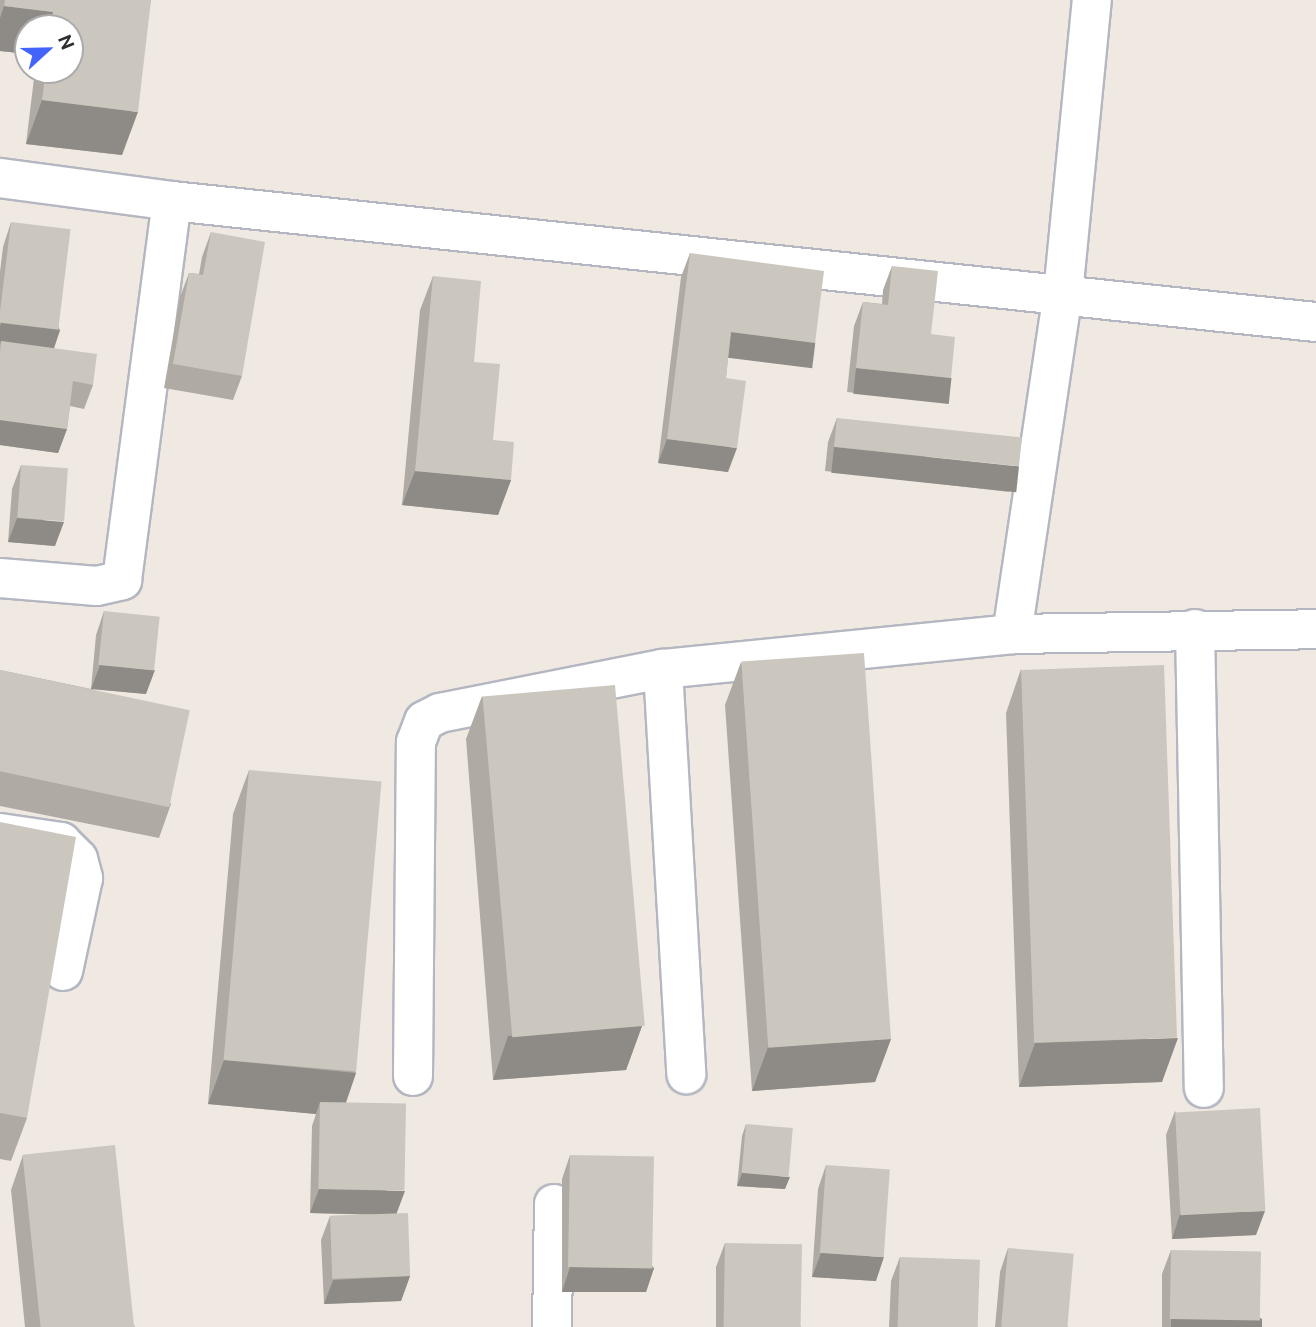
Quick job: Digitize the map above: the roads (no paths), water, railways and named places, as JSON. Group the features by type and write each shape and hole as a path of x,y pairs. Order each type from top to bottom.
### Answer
{"street":[{"path":"1012,634 1063,294 1093,0"},
{"path":"0,178 172,201 1316,322"},
{"path":"0,578 97,586 122,580 172,201"},
{"path":"1195,629 1203,1088"},
{"path":"413,1076 416,743 424,721 439,713 663,669 1012,634 1316,629"},
{"path":"663,669 686,1074"},
{"path":"0,833 61,842 78,859 83,878 64,971"},
{"path":"552,1327 554,1204"}]}
